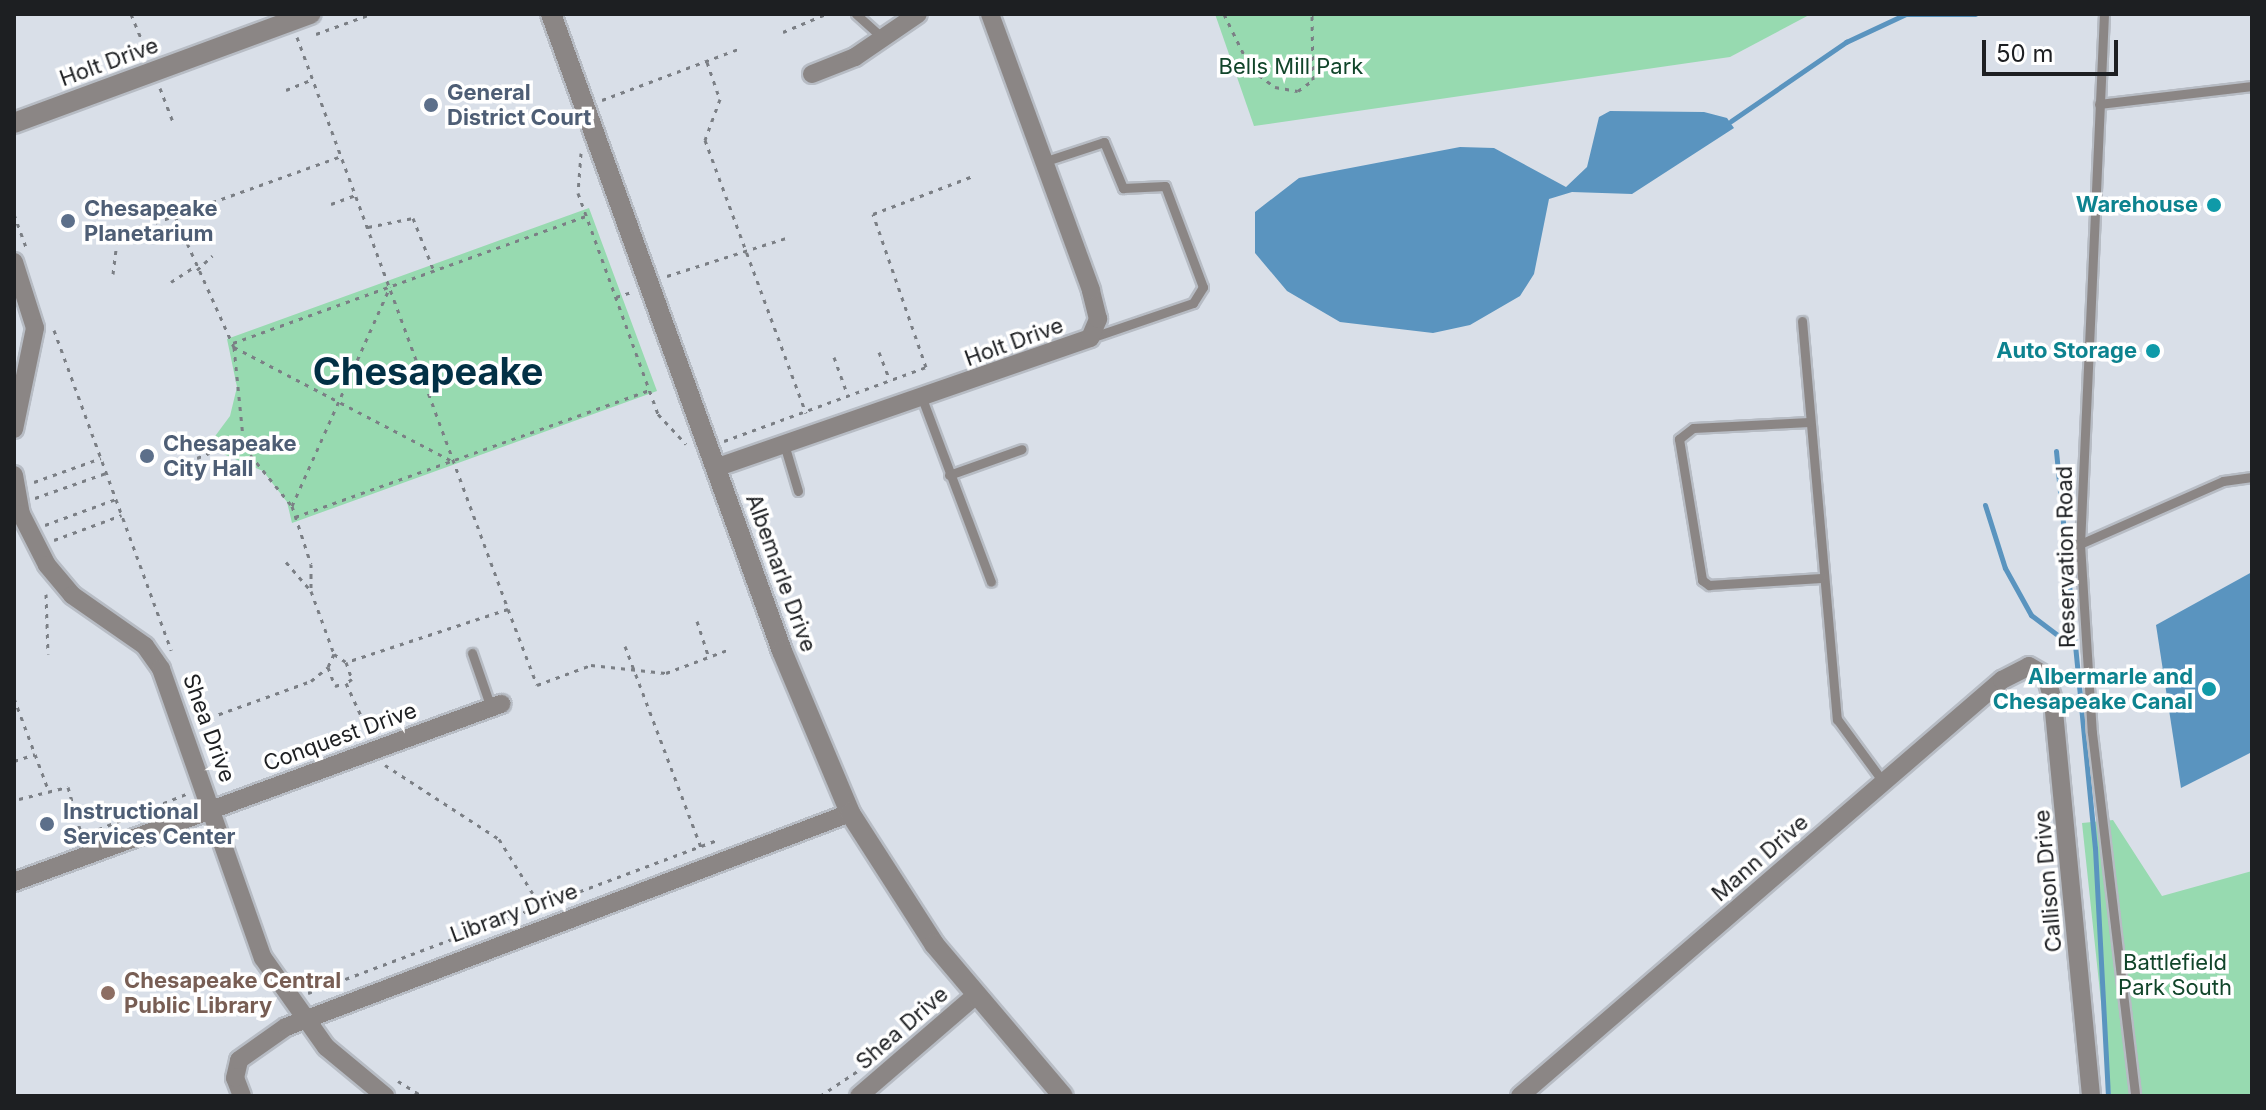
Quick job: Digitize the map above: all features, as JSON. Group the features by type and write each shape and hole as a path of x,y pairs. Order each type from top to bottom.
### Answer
{"street":[{"name":"Albemarle Drive","path":"551,14 787,663 850,813 908,908 976,995 1063,1096"},
{"path":"812,74 855,57 879,35 918,14"},
{"name":"Holt Drive","path":"718,467 923,401 1090,338 1096,309 1046,161 990,14"},
{"name":"Holt Drive","path":"14,123 301,25"},
{"path":"14,429 35,328 22,260"},
{"name":"Shea Drive","path":"22,490 72,595 153,656 205,786 222,806 254,940 291,1003 304,1021 385,1096"},
{"path":"14,546 43,535"},
{"name":"Mann Drive","path":"1520,1096 2002,680 2035,667"},
{"name":"Callison Drive","path":"2035,667 2049,684 2059,743 2091,1096"},
{"name":"Conquest Drive","path":"14,882 496,706"},
{"name":"Library Drive","path":"242,1096 234,1072 243,1055 322,1011 547,916 850,813"},
{"name":"Shea Drive","path":"859,1096 976,995"}],"lane":[{"path":"856,14 879,35"},
{"name":"Reservation Road","path":"2104,14 2080,544 2092,733 2135,1096"},
{"path":"2099,104 2252,86"},
{"path":"1046,161 1104,142 1123,188 1165,186 1203,287 1193,303 1090,338"},
{"path":"1802,321 1821,578 1837,719 1884,783"},
{"path":"923,401 991,582"},
{"path":"1809,422 1693,428 1679,439 1702,580 1709,585 1821,578"},
{"path":"784,444 798,491"},
{"path":"949,475 1022,449"},
{"path":"2080,544 2223,481 2252,477"},
{"path":"472,653 496,706"}],"path":[{"path":"371,14 301,25 313,79 537,685 591,665 633,666 666,673 730,649"},
{"path":"783,32 826,14"},
{"path":"1224,14 1251,69 1275,87 1298,91 1313,80 1312,14"},
{"path":"584,106 741,48"},
{"path":"707,62 720,99 705,140 806,413"},
{"path":"286,90 313,79"},
{"path":"580,146 578,193 649,390 658,414 693,452 926,367 873,214 973,176"},
{"path":"113,274 118,236 341,156"},
{"path":"331,204 356,195"},
{"path":"14,214 20,231 22,260"},
{"path":"175,216 233,345 241,440 292,506 311,564 311,591 334,654 346,662 352,679 335,686 328,667"},
{"path":"233,345 586,216"},
{"path":"367,227 413,218 434,271"},
{"path":"14,233 20,231"},
{"path":"616,297 745,247 789,237"},
{"path":"171,282 212,256"},
{"path":"292,506 390,287"},
{"path":"50,316 176,663"},
{"path":"233,345 452,461"},
{"path":"879,352 890,380"},
{"path":"834,357 848,396"},
{"path":"295,517 649,390"},
{"path":"197,458 241,440"},
{"path":"22,490 101,458"},
{"path":"22,490 106,473"},
{"path":"43,535 116,499"},
{"path":"43,535 122,515"},
{"path":"286,562 311,591"},
{"path":"346,662 508,609"},
{"path":"697,621 709,657"},
{"path":"625,646 701,847"},
{"path":"197,722 311,681 328,667 334,654"},
{"path":"346,683 387,768 499,839 547,916"},
{"path":"14,698 48,789"},
{"path":"192,707 202,736"},
{"path":"14,761 35,754"},
{"path":"213,765 223,779 222,806"},
{"path":"68,844 223,779"},
{"path":"19,799 48,789 68,787 82,836"},
{"path":"291,1003 310,991 547,916 719,839"},
{"path":"304,985 322,1011"},
{"path":"820,1096 859,1070"},
{"path":"390,1076 422,1096"}],"green space":[{"name":"Bells Mill Park","path":"1215,14 1811,14 1730,57 1254,126"},
{"path":"589,208 657,391 292,523 287,502 263,471 214,450 210,443 230,416 237,387 227,339"},
{"name":"Battlefield Park South","path":"2113,820 2162,896 2252,871 2252,1096 2111,1096 2082,823"}],"water":[{"path":"1610,111 1704,112 1727,118 1734,128 1632,194 1572,192 1549,199 1534,274 1520,296 1470,325 1433,333 1340,322 1287,291 1255,253 1255,212 1299,178 1460,147 1494,148 1566,187 1587,167 1599,117"},
{"name":"Albermarle and Chesapeake Canal","path":"2252,572 2252,752 2181,788 2156,625"}],"waterway":[{"path":"1731,121 1846,42 1906,14 1975,14"},
{"path":"2056,451 2095,848 2108,1096"},
{"path":"1985,505 2005,568 2031,615 2072,646"}],"place":[{"name":"General District Court","path":"431,105"},
{"name":"Warehouse","path":"2214,205"},
{"name":"Chesapeake Planetarium","path":"68,221"},
{"name":"Auto Storage","path":"2153,351"},
{"name":"Chesapeake City Hall","path":"147,456"},
{"name":"Albermarle and Chesapeake Canal","path":"2209,689"},
{"name":"Instructional Services Center","path":"47,824"},
{"name":"Chesapeake Central Public Library","path":"108,993"}],"district":[{"name":"Chesapeake","path":"428,372"}]}
